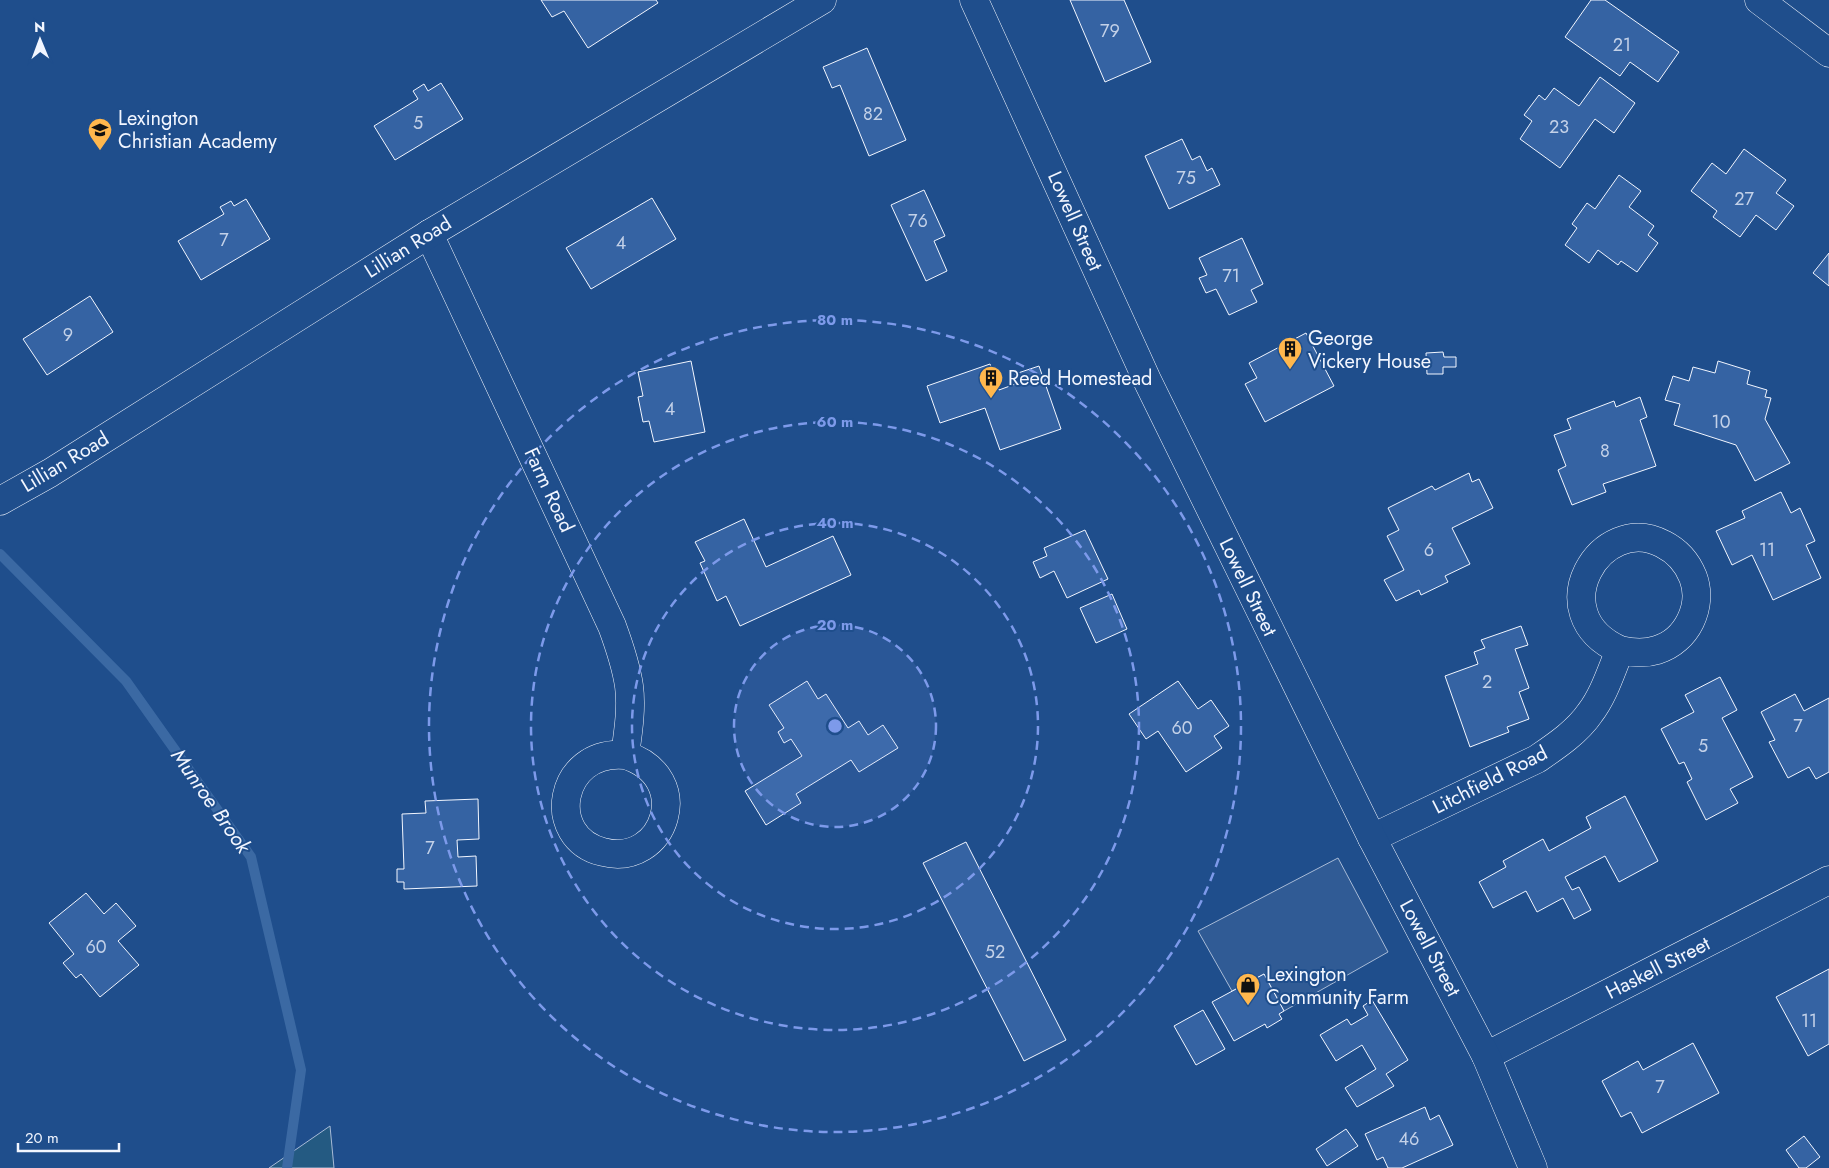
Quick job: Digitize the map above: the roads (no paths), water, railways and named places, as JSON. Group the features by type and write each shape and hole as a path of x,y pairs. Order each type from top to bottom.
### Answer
{"street":[{"name":"Lillian Road","path":"0,501 50,474 429,234 822,0"},
{"name":"Lowell Street","path":"974,0 1148,382 1372,838 1486,1056 1533,1168"},
{"path":"1760,0 1829,53"},
{"name":"Farm Road","path":"429,234 612,626 621,650 630,687 625,755"},
{"path":"1648,539 1660,542 1681,556 1694,578 1696,604 1693,616 1687,627 1669,645 1645,653 1632,653 1620,650 1609,645 1599,637 1585,618 1581,594 1587,570 1602,552 1624,541 1648,539"},
{"name":"Litchfield Road","path":"1372,838 1537,759 1557,746 1590,714 1606,685 1620,650"},
{"name":"Haskell Street","path":"1486,1056 1829,880"}],"waterway":[{"name":"Munroe Brook","path":"0,554 126,681 251,857 301,1070 287,1168"}],"place":[{"name":"Lexington Christian Academy","path":"100,151"},
{"name":"George Vickery House","path":"1290,370"},
{"name":"Reed Homestead","path":"991,399"},
{"name":"Lexington Community Farm","path":"1248,1006"}]}
